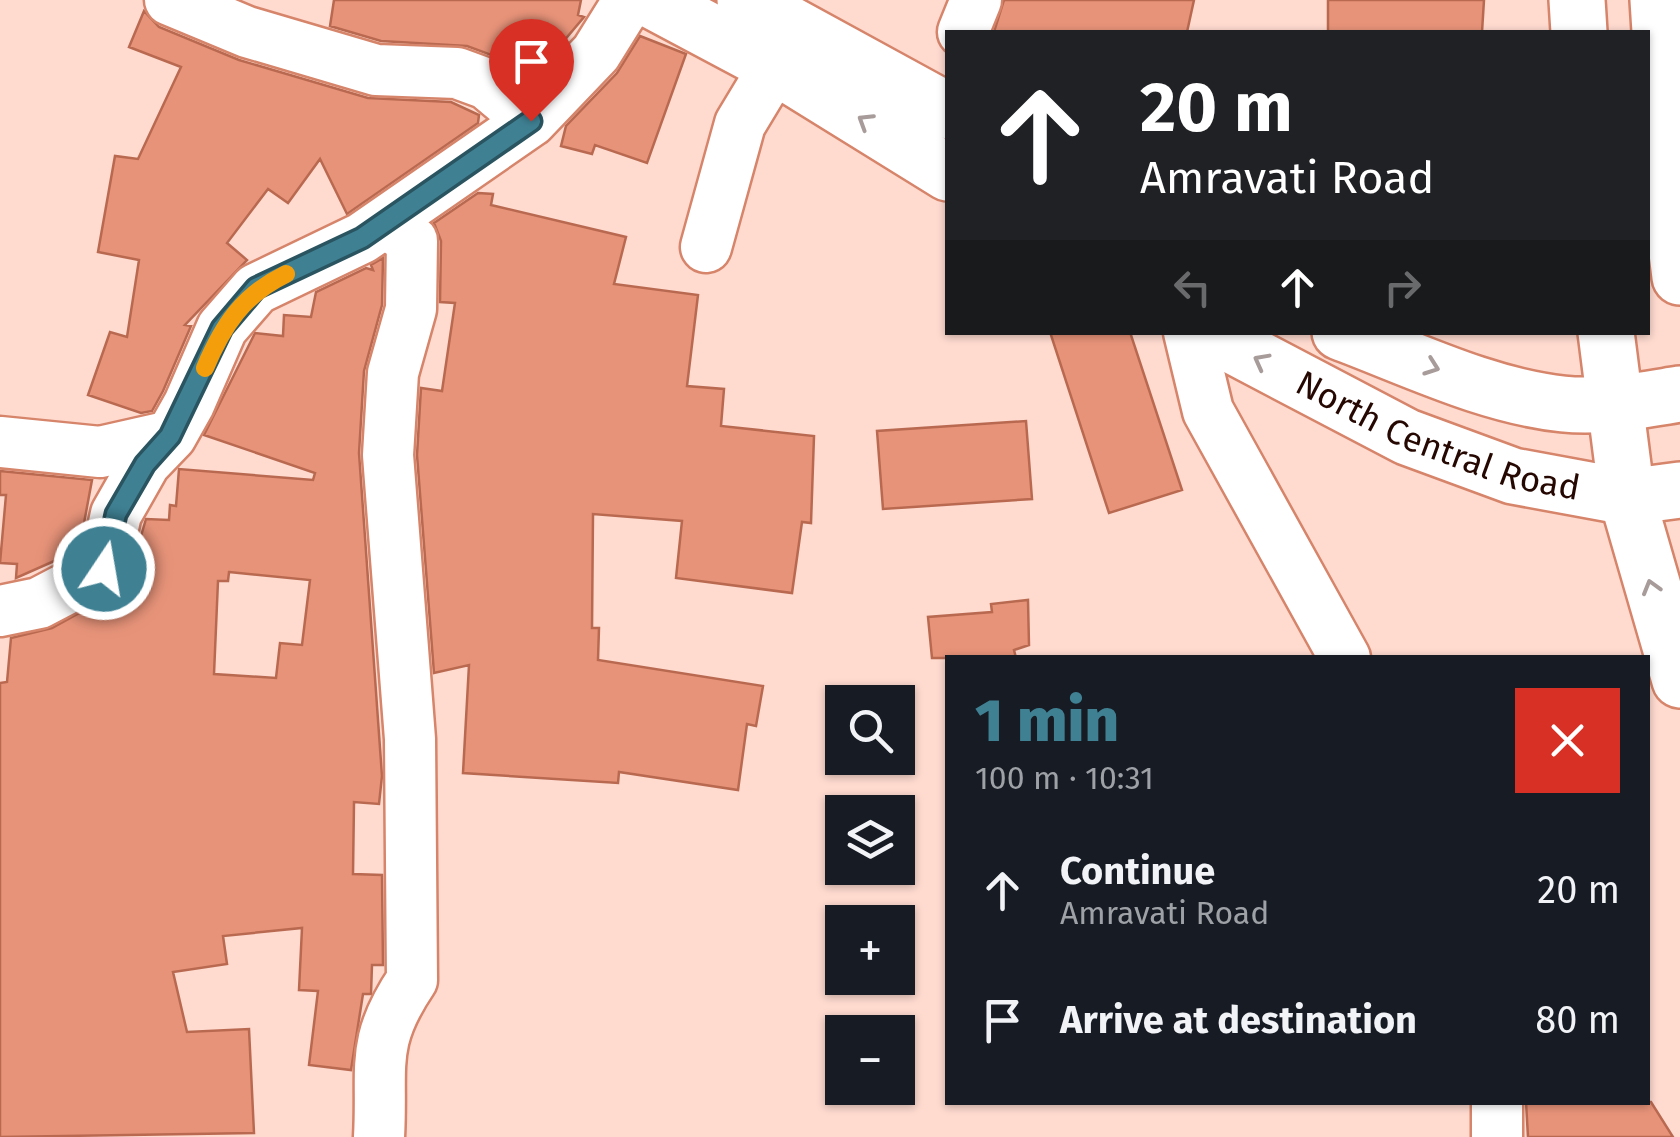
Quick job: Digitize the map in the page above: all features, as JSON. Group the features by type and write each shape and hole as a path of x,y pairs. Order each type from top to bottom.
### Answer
{"main road":[{"path":"651,0 776,66 938,122"},
{"path":"745,0 938,122"},
{"path":"1577,0 1579,30"},
{"path":"1666,34 1680,276"},
{"name":"North Central Road","path":"1213,335 1407,437 1514,476 1654,494"},
{"name":"North Central Road","path":"1348,335 1481,385 1562,404 1616,404 1680,394"},
{"path":"1606,335 1616,404 1654,494 1680,680"}],"street":[{"path":"170,0 247,32 376,70 458,73 487,84 531,121"},
{"path":"0,611 39,603 104,569 116,514 145,464 170,436 222,328 256,288 386,222 531,121 596,53 629,0"},
{"path":"964,30 976,0"},
{"path":"706,247 740,124 776,66"},
{"path":"379,1137 382,1082 376,1064 390,1013 412,980 410,739 388,454 393,373 411,310 412,241 386,222"},
{"path":"1191,335 1208,410 1343,655"},
{"path":"0,442 100,452 170,436"},
{"path":"1497,1105 1497,1137"}],"building":[{"path":"334,0 581,0 578,15 584,17 529,82 497,57 467,46 381,41 330,26"},
{"path":"1004,0 1194,0 1187,30 995,30"},
{"path":"1328,0 1484,0 1482,30 1328,30"},
{"path":"144,11 159,27 239,60 368,98 451,102 479,115 478,123 347,214 320,159 288,203 268,189 227,243 247,260 185,325 191,326 163,391 152,411 141,413 88,395 110,332 127,337 139,260 98,252 115,156 138,159 181,67 129,47"},
{"path":"640,36 686,54 647,163 595,145 592,154 561,146 566,126 617,73"},
{"path":"478,193 493,194 491,205 626,237 614,284 698,295 687,386 724,389 721,426 814,436 811,523 802,522 792,593 676,578 682,521 593,514 592,628 599,628 598,660 763,686 756,726 747,724 738,790 619,772 618,783 463,773 469,665 434,673 417,455 421,388 442,391 455,303 440,302 441,241 434,223"},
{"path":"383,258 382,305 364,371 359,453 382,776 379,804 354,802 353,874 382,875 383,965 372,965 371,994 363,994 351,1070 309,1065 318,991 299,990 302,928 223,936 227,964 173,972 187,1032 249,1029 254,1133 0,1137 0,683 7,682 11,638 52,628 126,587 146,519 169,520 170,505 176,506 179,469 313,480 315,473 204,435 255,333 283,336 284,315 311,317 316,292 366,268 373,270 371,265","holes":["229,572 310,580 302,645 280,643 276,678 214,674 218,581 228,581"]},
{"path":"1051,335 1131,335 1182,490 1109,513"},
{"path":"1026,421 1032,499 883,509 877,431"},
{"path":"0,471 92,480 79,550 16,578 17,564 0,563 6,495 0,495"},
{"path":"1028,600 1029,645 1014,650 1015,655 932,658 928,617 992,612 991,604"},
{"path":"1651,1102 1673,1137 1528,1137 1526,1105"}],"slow traffic":[{"path":"205,368 222,328 256,288 286,274"}],"route":[{"path":"104,569 116,514 145,464 170,436 189,404 222,328 256,288 362,238 531,121"}]}
